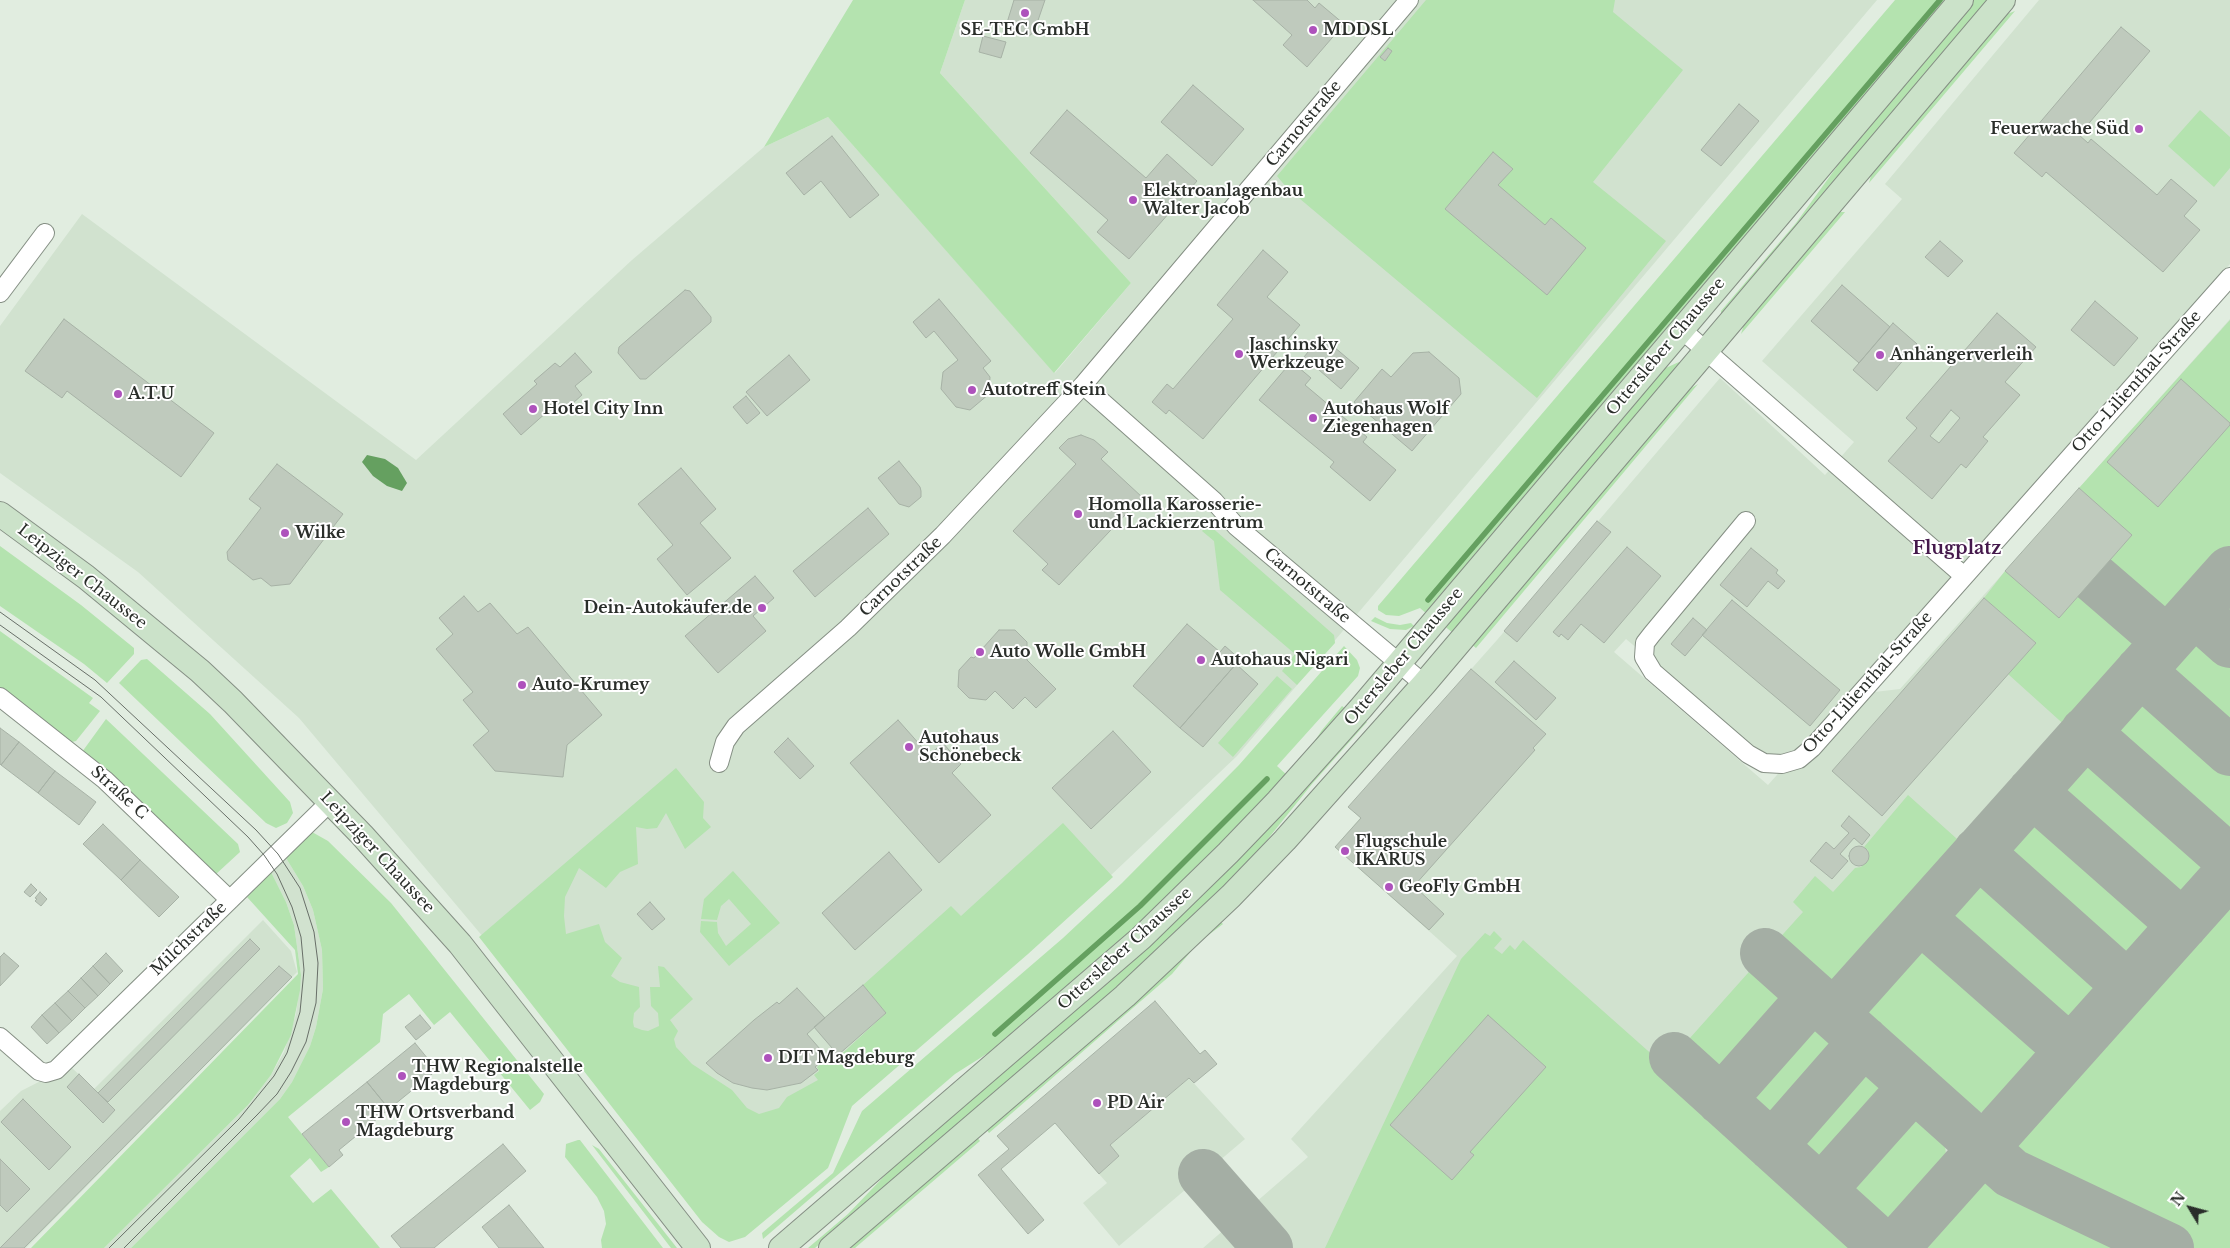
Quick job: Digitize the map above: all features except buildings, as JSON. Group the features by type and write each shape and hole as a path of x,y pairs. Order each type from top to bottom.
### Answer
{"main road":[{"name":"Ottersleber Chaussee","path":"781,1248 1098,976 1176,904 1301,776 1961,0"},
{"name":"Ottersleber Chaussee","path":"831,1248 1125,996 1231,896 1309,815 1424,684 2003,0"},
{"name":"Leipziger Chaussee","path":"0,514 86,577 200,671 233,702 394,868 460,944 698,1248"}],"street":[{"name":"Carnotstraße","path":"719,763 726,742 736,726 848,628 943,535 1083,385 1409,0"},
{"path":"0,293 46,233"},
{"name":"Otto-Lilienthal-Straße","path":"1746,521 1652,634 1643,654 1646,664 1653,672 1748,754 1767,764 1778,765 1791,762 1808,753 2230,277"},
{"path":"1681,329 1964,576"},
{"name":"Carnotstraße","path":"1083,385 1214,502 1236,526 1424,684"},
{"name":"Straße C","path":"0,697 105,780 230,900"},
{"name":"Milchstraße","path":"0,1036 28,1063 46,1073 56,1070 330,802"}],"shaded area":[{"path":"853,0 965,0 940,73 1131,283 1054,373 828,117 764,147"},
{"path":"965,0 1877,0 1237,756 1035,947 847,1104 824,1167 484,938 299,718 138,572 0,473 0,326 82,214 416,460 632,260 764,147 828,117 1055,373 1131,283 940,73"},
{"path":"1426,0 1615,0 1613,12 1683,70 1593,182 1666,241 1537,398 1287,188 1277,176"},
{"path":"1895,0 1948,0 1428,615 1420,608 1399,616 1386,615 1378,610 1378,606"},
{"path":"1973,0 1990,0 1723,314 1721,313 1796,223 1867,125"},
{"path":"2039,0 2230,0 2230,264 1849,695 1900,689 2230,319 2230,1248 1203,1248 1308,1157 1291,1139 1457,956 1335,847 1360,818 1349,807 1497,640 1720,378 1825,475 1854,442 1762,361 1902,199 1885,184","holes":["1626,639 1754,747 1767,754 1778,755 1801,748 1768,785 1614,652"]},
{"path":"2015,11 1869,183 1873,168 2002,16"},
{"path":"2200,110 2230,137 2230,168 2214,187 2168,146"},
{"path":"1837,212 1845,212 1741,334 1744,324"},
{"path":"2230,320 2230,550 2069,729 2008,674 2036,643 1984,598 2005,571 2059,618 2132,535 2079,488"},
{"path":"1679,362 1681,364 1453,633 1443,625 1659,371"},
{"path":"1698,384 1476,648 1470,643 1686,391"},
{"path":"367,455 385,459 398,468 407,483 402,491 387,486 373,476 362,462"},
{"path":"1208,524 1334,635 1335,643 1297,685 1282,671 1295,654 1220,590 1214,541 1202,531"},
{"path":"0,546 81,605 134,648 134,654 107,683 84,664 0,606"},
{"path":"2230,592 2230,840 2107,730"},
{"path":"1375,617 1387,623 1400,625 1411,623 1414,626 1406,630 1390,629 1371,621"},
{"path":"0,631 93,698 89,703 100,711 76,741 72,742 0,687"},
{"path":"1344,646 1357,660 1360,668 1358,676 1277,766 1288,776 1143,922 1007,1041 955,1074 763,1239 762,1233 833,1173 862,1111 1063,938 1122,883 1239,765"},
{"path":"147,659 210,714 290,802 293,813 287,823 276,828 266,823 119,683 141,660"},
{"path":"1277,676 1292,689 1233,757 1218,743"},
{"path":"1342,706 1347,710 1312,745 1322,730"},
{"path":"106,719 238,844 240,852 215,875 144,804 82,752"},
{"path":"1363,719 1367,722 1312,784 1251,860 1158,952 815,1248 808,1248 848,1214 893,1167"},
{"path":"2087,751 2211,862 2176,901 2051,791"},
{"path":"676,768 704,802 703,818 711,827 685,849 666,813 657,828 636,827 638,864 620,872 606,888 579,868 565,897 564,916 566,934 599,924 605,942 622,958 611,976 620,982 639,987 640,1007 634,1013 633,1022 634,1027 642,1030 648,1031 659,1026 658,1013 651,1006 650,987 660,987 658,966 664,967 693,999 670,1020 678,1031 674,1039 676,1047 692,1064 732,1090 747,1108 759,1114 779,1108 787,1097 818,1080 814,1075 819,1071 817,1067 828,1057 833,1062 886,1013 863,985 951,906 961,916 1063,823 1113,877 1028,954 852,1106 828,1168 745,1237 729,1242 719,1237 702,1222 479,937"},
{"path":"1908,795 1966,847 1833,995 1775,943 1803,912 1793,902 1815,876 1833,892 1855,868 1861,867 1869,858 1868,850 1864,847"},
{"path":"2033,812 2157,922 2121,961 1997,852"},
{"path":"312,832 328,841 391,903 544,1094 540,1102 530,1110 450,1012 434,1025 409,994 383,1014 380,1042 288,1117 329,1167 321,1172 310,1158 290,1176 313,1203 331,1189 380,1248 131,1248 280,1099 292,1082 310,1046 316,1027 323,989 322,950 313,910 303,886 286,858"},
{"path":"286,858 303,886 313,910 322,950 323,989 316,1027 310,1046 292,1082 280,1099 131,1248 104,1248 248,1105 271,1075 284,1052 296,1014 301,975 294,925 286,902 271,872"},
{"path":"733,871 780,923 729,966 700,932 701,921 717,922 718,933 726,946 751,924 729,899 721,906 717,920 701,919 704,899"},
{"path":"271,872 286,902 294,925 301,975 291,1035 271,1075 248,1105 104,1248 31,1248 298,974 295,950 247,897"},
{"path":"1979,872 2103,982 2065,1026 1940,916"},
{"path":"2230,903 2230,1248 1921,1248 1987,1174 1994,1174 2003,1181 2017,1165 2009,1158 2009,1150"},
{"path":"263,920 291,951 297,972 26,1248 0,1248 0,1111 21,1091 70,1066 94,1089"},
{"path":"1219,920 1223,924 1198,943 1172,974 989,1133 986,1129"},
{"path":"1494,931 1502,939 1494,948 1502,954 1510,945 1515,950 1523,940 1665,1066 1756,964 1936,1127 1945,1146 1946,1155 1939,1166 1865,1248 1325,1248 1461,959 1485,933 1490,936"},
{"path":"1923,937 2046,1047 1988,1111 1971,1111 1950,1099 1855,1014"},
{"path":"1189,1078 1245,1139 1119,1246 1083,1203 1107,1183 1099,1174 1119,1156 1110,1145"},
{"path":"976,1136 980,1141 855,1248 844,1248"},
{"path":"580,1140 663,1248 602,1248 601,1240 606,1224 604,1211 597,1197 565,1157 566,1144"},
{"path":"592,1145 599,1149 677,1248 671,1248"}],"waterway":[{"path":"1428,600 1940,0"},
{"path":"995,1034 1140,906 1267,779"}],"taxiway":[{"path":"1834,1014 2230,571"},
{"path":"2094,578 2167,641"},
{"path":"2194,611 2230,643"},
{"path":"2140,671 2230,751"},
{"path":"2085,732 2230,860"},
{"path":"2032,792 2183,925"},
{"path":"1978,852 2128,986"},
{"path":"1894,1248 2230,872"},
{"path":"1920,918 2070,1050"},
{"path":"1765,953 2011,1173 2169,1248"},
{"path":"1721,1100 1813,996"},
{"path":"1772,1146 1864,1041"},
{"path":"1674,1057 1885,1248"},
{"path":"1821,1190 1914,1086"},
{"path":"1203,1174 1268,1248"}],"tram line":[{"path":"0,612 95,680 256,830 278,854 300,888 314,932 318,963 316,1003 306,1042 291,1072 277,1094 124,1248"},
{"path":"0,625 101,697 248,837 277,874 292,907 301,937 304,970 300,1012 287,1053 274,1076 239,1119 109,1248"}],"place":[{"name":"SE-TEC GmbH","path":"1025,13"},
{"name":"MDDSL","path":"1313,30"},
{"name":"Feuerwache Süd","path":"2139,129"},
{"name":"Elektroanlagenbau Walter Jacob","path":"1133,200"},
{"name":"Jaschinsky Werkzeuge","path":"1239,354"},
{"name":"Anhängerverleih","path":"1880,355"},
{"name":"Autotreff Stein","path":"972,390"},
{"name":"A.T.U","path":"118,394"},
{"name":"Hotel City Inn","path":"533,409"},
{"name":"Autohaus Wolf Ziegenhagen","path":"1313,418"},
{"name":"Homolla Karosserie- und Lackierzentrum","path":"1078,514"},
{"name":"Wilke","path":"285,533"},
{"name":"Dein-Autokäufer.de","path":"762,608"},
{"name":"Auto Wolle GmbH","path":"980,652"},
{"name":"Autohaus Nigari","path":"1201,660"},
{"name":"Auto-Krumey","path":"522,685"},
{"name":"Autohaus Schönebeck","path":"909,747"},
{"name":"Flugschule IKARUS","path":"1345,851"},
{"name":"GeoFly GmbH","path":"1389,887"},
{"name":"DIT Magdeburg","path":"768,1058"},
{"name":"THW Regionalstelle Magdeburg","path":"402,1076"},
{"name":"PD Air","path":"1097,1103"},
{"name":"THW Ortsverband Magdeburg","path":"346,1122"}],"district":[{"name":"Flugplatz","path":"1957,549"}]}
